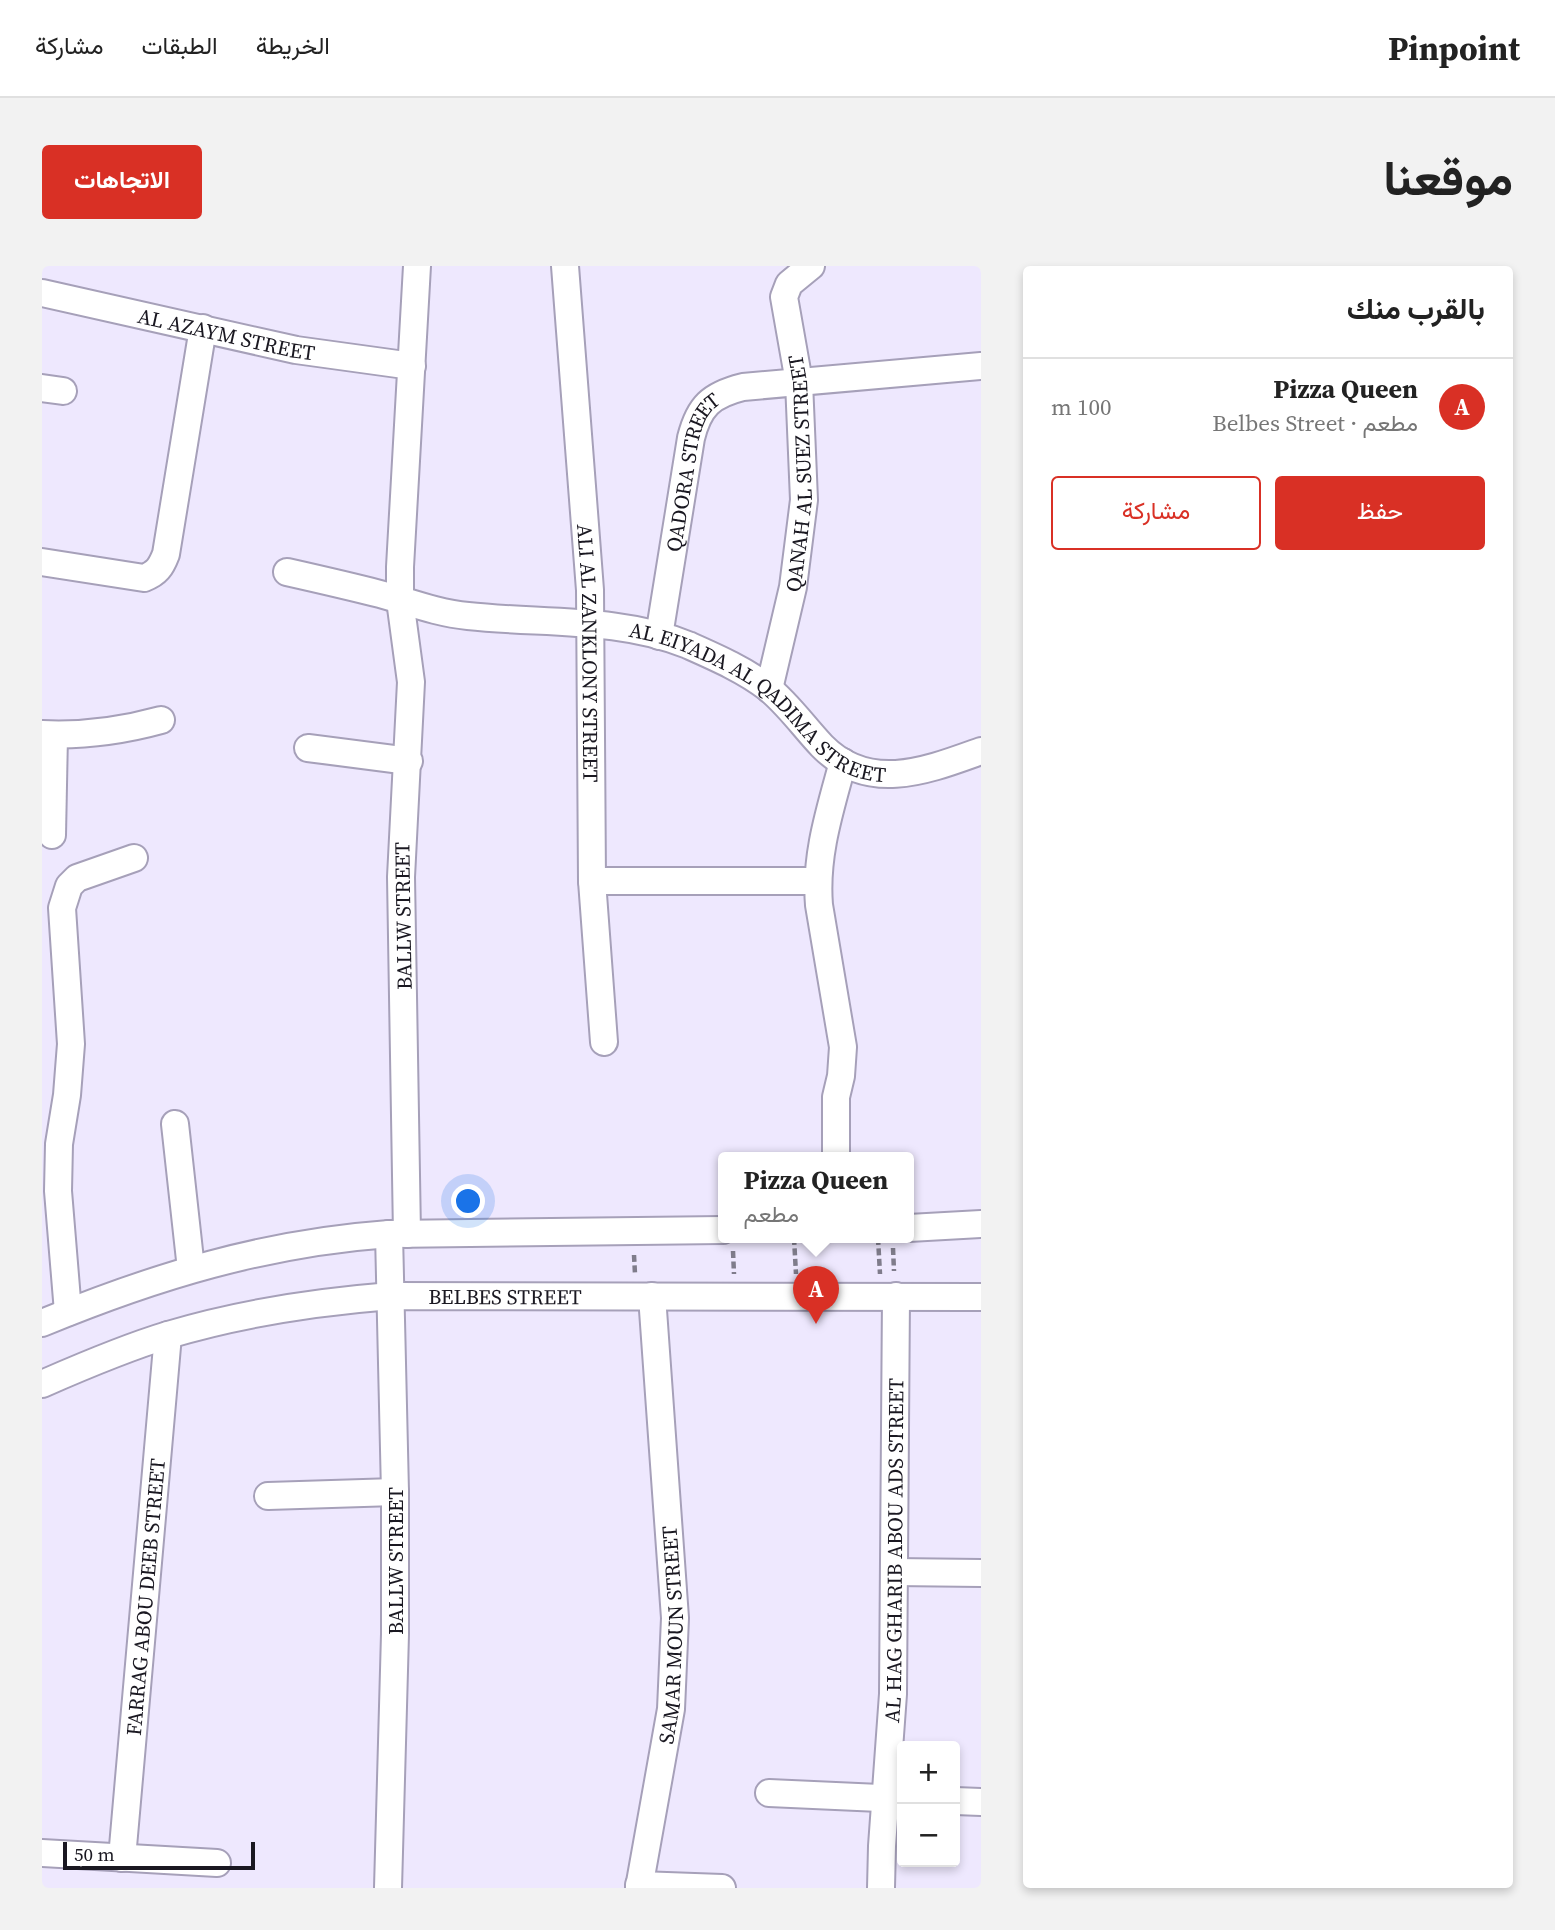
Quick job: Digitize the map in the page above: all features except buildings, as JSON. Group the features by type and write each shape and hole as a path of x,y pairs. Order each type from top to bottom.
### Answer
{"street":[{"name":"BALLW STREET","path":"388,1888 395,1634 391,1296 398,1234 401,877 411,682 400,600 417,266"},
{"name":"ALI AL ZANKLONY STREET","path":"565,266 585,513 591,625 592,881 604,1042"},
{"name":"QANAH AL SUEZ STREET","path":"769,689 793,587 802,529 804,471 799,382 784,297 789,284 810,266"},
{"name":"AL AZAYM STREET","path":"42,293 296,350 412,366"},
{"path":"42,562 144,578 155,574 162,566 202,328"},
{"name":"QADORA STREET","path":"659,636 687,457 696,418 708,403 724,391 743,387 981,366"},
{"name":"AL EIYADA AL QADIMA STREET","path":"287,572 468,616 591,625 659,636 688,645 744,672 769,689 825,749 843,762 865,771 889,775 909,774 981,751"},
{"path":"52,835 48,734 104,732 161,720"},
{"path":"308,748 409,761"},
{"path":"836,1152 836,1097 843,1047 817,881 822,843 843,762"},
{"path":"68,1312 58,1191 59,1144 69,1083 71,1044 62,908 69,886 77,878 134,858"},
{"path":"592,881 817,881"},
{"path":"175,1124 191,1269"},
{"path":"914,1228 981,1224"},
{"path":"42,1323 191,1269 293,1244 398,1234 718,1230"},
{"name":"BELBES STREET","path":"42,1384 93,1361 168,1335 278,1309 391,1296 981,1297"},
{"name":"SAMAR MOUN STREET","path":"639,1887 671,1709 675,1618 644,1296"},
{"name":"AL HAG GHARIB ABOU ADS STREET","path":"881,1888 894,1799 894,1572 889,1296"},
{"name":"FARRAG ABOU DEEB STREET","path":"122,1858 168,1335"},
{"path":"268,1496 395,1492"},
{"path":"894,1572 981,1573"},
{"path":"769,1793 894,1799"},
{"path":"960,1801 981,1802"},
{"path":"42,1853 217,1863"},
{"path":"639,1887 722,1888"}],"path":[{"path":"633,1231 644,1296"},
{"path":"732,1243 736,1296"},
{"path":"794,1243 797,1296"},
{"path":"879,1243 889,1296"},
{"path":"889,1296 892,1243"}],"place":[{"name":"Pizza Queen","path":"816,1324"}]}
